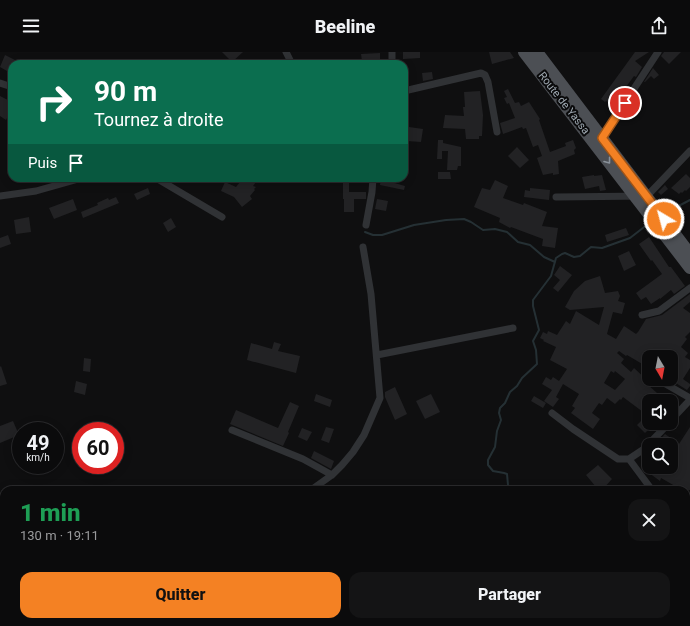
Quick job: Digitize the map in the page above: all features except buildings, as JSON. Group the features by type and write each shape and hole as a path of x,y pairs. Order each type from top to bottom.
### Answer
{"main road":[{"name":"Route de Yassa","path":"524,52 599,142 640,196 690,268"},
{"name":"Route de Yassa","path":"537,52 599,142"},
{"name":"Route de Yassa","path":"640,196 690,254"}],"street":[{"path":"599,142 658,52"},
{"path":"408,90 481,73 485,75 488,82 497,132"},
{"path":"556,197 640,196 690,151"},
{"path":"0,196 36,191 68,182"},
{"path":"163,182 222,217"},
{"path":"366,225 373,182"},
{"path":"317,486 332,475 353,452 364,435 380,398 364,247"},
{"path":"642,315 659,311 690,288"},
{"path":"376,355 513,328"},
{"path":"669,386 690,399 678,412"},
{"path":"552,413 615,457 629,459 644,449 662,430"},
{"path":"232,430 303,459 332,475"},
{"path":"629,459 649,486"}],"waterway":[{"path":"667,212 690,200"},
{"path":"365,232 373,235 382,235 414,225 464,219 483,230 495,229 507,232 518,242 530,245 544,257 555,262"},
{"path":"508,486 507,474 493,471 488,465 488,460 495,447 497,431 501,420 499,413 500,408 505,403 510,392 537,364 536,350 533,341 539,330 533,300 551,276 556,258 562,254 565,253 574,257 580,256 591,247 602,248 630,238 648,224"}],"route":[{"path":"625,103 602,138 664,219"}]}
